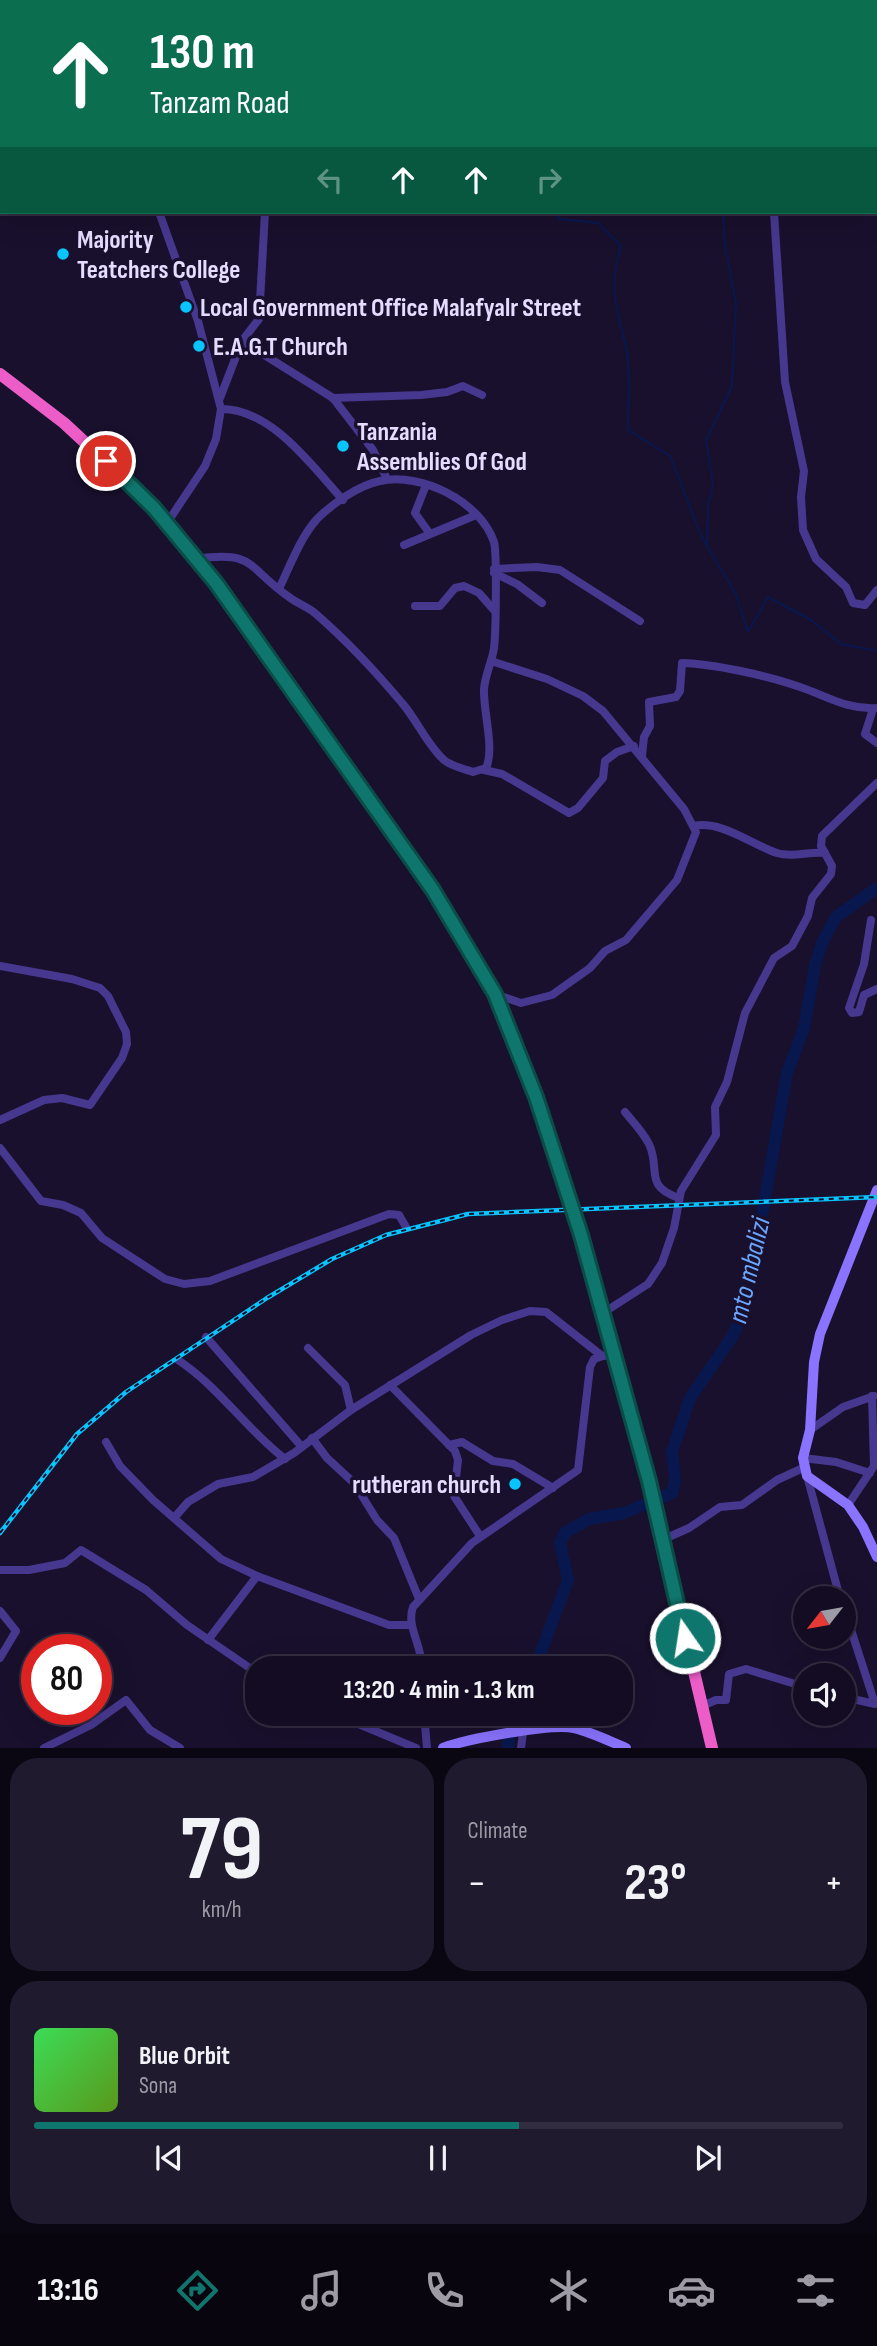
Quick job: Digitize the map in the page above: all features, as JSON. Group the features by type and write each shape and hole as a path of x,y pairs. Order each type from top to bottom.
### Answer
{"highway":[{"path":"0,374 64,423 167,523 196,559 433,890 495,994 536,1097 603,1313 609,1355 649,1481 712,1748"}],"main road":[{"path":"877,1189 831,1300 820,1334 814,1362 810,1430 804,1467 848,1505 863,1527 877,1557"},
{"path":"443,1748 491,1735 573,1728 625,1747"}],"street":[{"path":"160,214 198,321 221,409 216,439 205,466 167,523"},
{"path":"220,398 242,341 259,319 265,214"},
{"path":"774,214 785,382 804,471 801,497 803,530 816,559 846,587 853,603 866,605 877,590"},
{"path":"242,341 333,398 373,450 387,480"},
{"path":"333,398 421,395 447,392 461,386 482,395"},
{"path":"221,409 245,415 276,431 343,500"},
{"path":"279,589 308,531 318,518 369,484 387,480 426,485 450,494 476,515 494,543 491,661 484,686 489,764 484,770"},
{"path":"426,485 415,513 430,534"},
{"path":"404,545 476,515"},
{"path":"196,559 219,556 243,559 279,589 316,613 403,703 444,760 473,772 493,771 569,813 578,808 603,778 605,761 617,752 634,746"},
{"path":"494,571 537,568 568,573 640,621"},
{"path":"494,571 542,603"},
{"path":"415,606 440,606 456,588 464,586 479,593 494,610"},
{"path":"491,661 534,673 583,696 602,710 618,732 642,756 694,825 696,832 677,880 626,940 605,951 590,968 552,995 522,1003 495,994"},
{"path":"642,756 644,737 650,726 649,702 653,699 668,701 679,694 682,663 765,677 797,686 846,706 875,708 865,734 877,743"},
{"path":"603,1313 648,1284 654,1276 674,1228 678,1198 716,1135 715,1107 727,1082 745,1013 774,958 792,946 808,916 812,898 831,874 832,866 820,843 822,836 877,783"},
{"path":"694,825 706,824 783,854 825,853"},
{"path":"871,920 864,964 849,1008 852,1013 859,1012 864,995 877,989"},
{"path":"0,966 72,979 100,988 117,1012 128,1039 122,1059 90,1105 62,1098 44,1100 0,1120"},
{"path":"625,1112 649,1145 656,1183 667,1194 678,1198"},
{"path":"0,1148 41,1202 63,1205 81,1213 102,1238 165,1279 178,1283 210,1281 389,1214 399,1215 406,1227"},
{"path":"174,1518 188,1502 218,1484 253,1477 285,1459 351,1410 471,1335 530,1311 541,1311 554,1316 609,1355"},
{"path":"206,1337 302,1447"},
{"path":"308,1348 345,1385 351,1410"},
{"path":"421,1656 421,1647 410,1625 410,1616 419,1599 480,1536 580,1467 590,1367 594,1359 609,1355"},
{"path":"178,1360 209,1386 246,1427 285,1459"},
{"path":"390,1385 449,1445 458,1460 454,1490 456,1500 480,1536"},
{"path":"810,1430 843,1407 874,1395 874,1469 848,1505"},
{"path":"312,1438 327,1458 354,1483 377,1520 394,1538 419,1599"},
{"path":"106,1442 120,1465 212,1552 257,1576 389,1625 410,1625"},
{"path":"449,1445 462,1442 493,1461 513,1464 553,1488"},
{"path":"662,1540 689,1528 720,1507 742,1505 777,1480 804,1467 836,1462 874,1469"},
{"path":"804,1467 837,1586"},
{"path":"0,1570 58,1564 69,1561 81,1550 146,1590 208,1640 245,1665"},
{"path":"208,1640 257,1576"},
{"path":"0,1611 16,1631 0,1658"},
{"path":"856,1645 875,1704 856,1700"},
{"path":"702,1706 713,1700 726,1700 729,1674 737,1670 746,1670 793,1684"},
{"path":"44,1748 92,1726 126,1700 150,1730 180,1748"},
{"path":"363,1726 416,1748"},
{"path":"425,1726 427,1748"},
{"path":"519,1733 521,1748"}],"waterway":[{"path":"556,214 560,219 598,223 621,246 614,290 627,353 628,430 670,456 702,538 736,594 748,632 768,597 811,620 841,644 877,651"},
{"path":"707,545 708,504 713,486 706,440 732,386 736,303 725,246 723,214"},
{"name":"mto mbalizi","path":"540,1656 568,1580 560,1543 565,1533 589,1519 624,1513 672,1493 675,1481 672,1452 690,1398 732,1337 746,1306 787,1073 804,1028 815,965 822,943 836,917 877,888"},
{"name":"mto mbalizi","path":"508,1748 511,1726"}],"railway":[{"path":"0,1533 77,1434 126,1392 267,1298 332,1259 386,1235 468,1214 877,1197"}],"place":[{"name":"Majority Teatchers College","path":"63,254"},
{"name":"Local Government Office Malafyalr Street","path":"186,307"},
{"name":"E.A.G.T Church","path":"199,346"},
{"name":"Tanzania Assemblies Of God","path":"343,446"},
{"name":"rutheran church","path":"515,1484"}],"route":[{"path":"106,461 154,508 216,583 433,890 495,994 536,1097 581,1235 649,1481 685,1638"}]}
